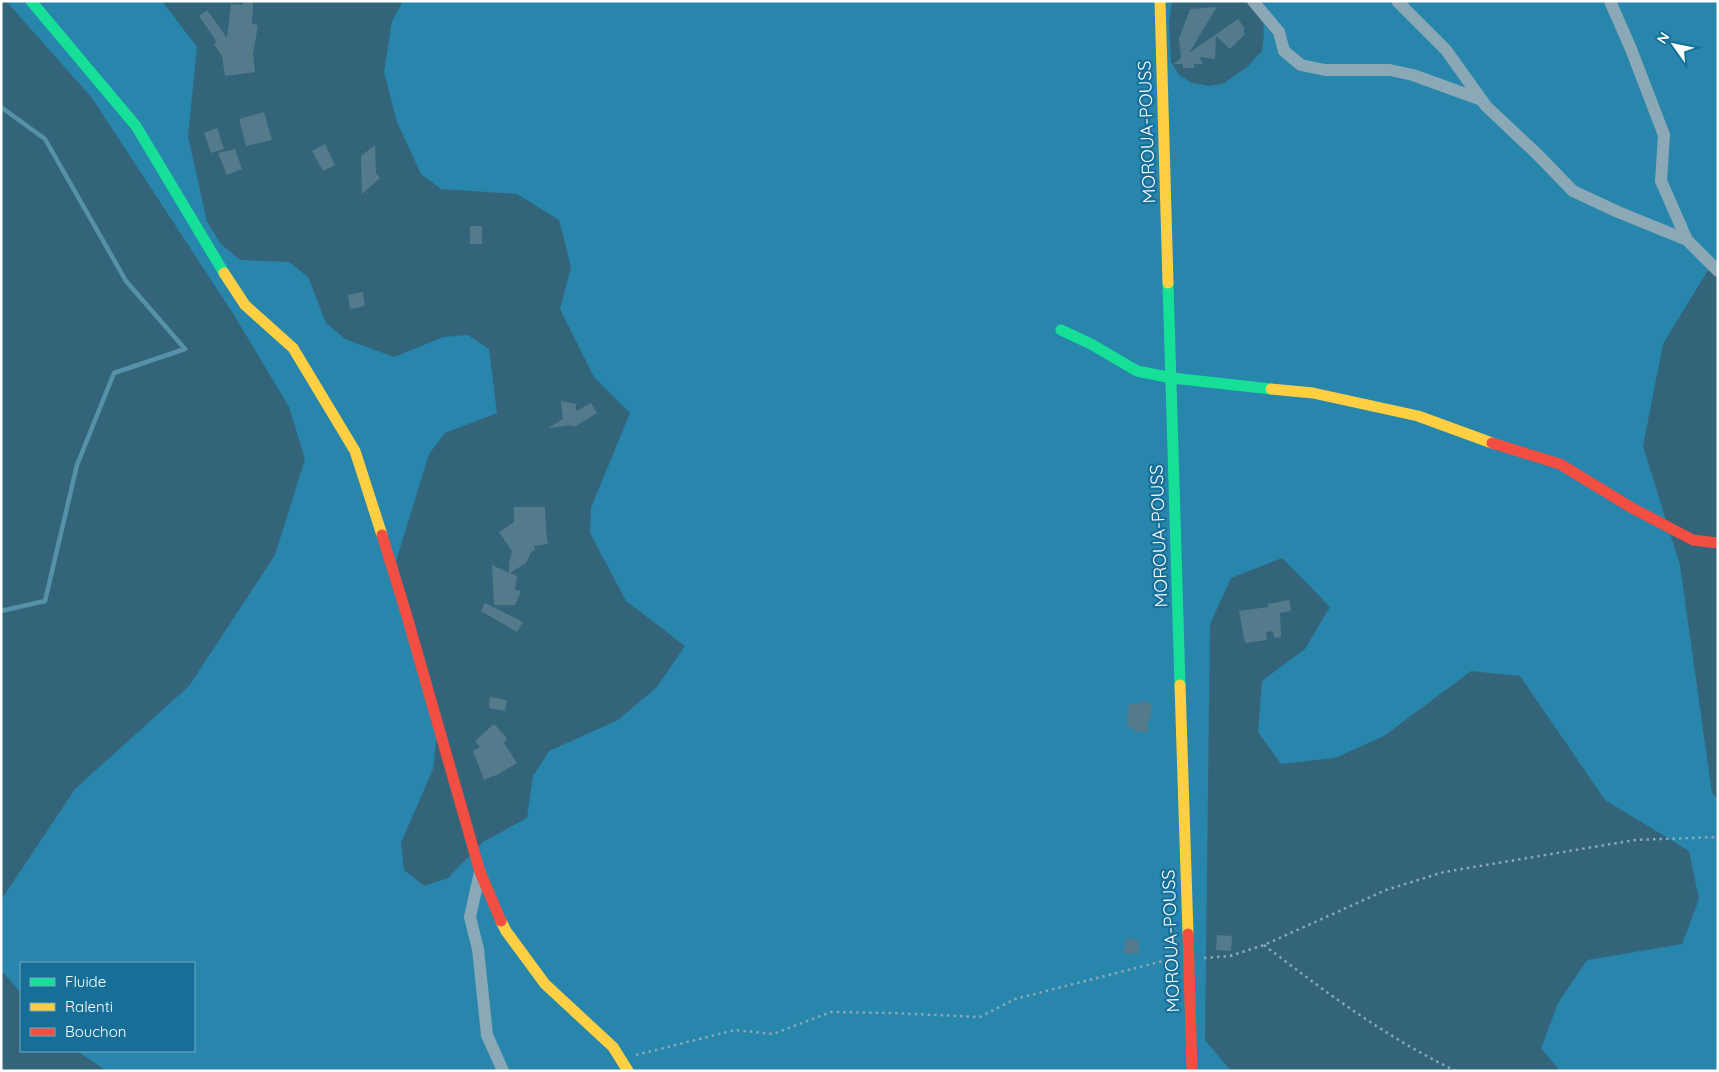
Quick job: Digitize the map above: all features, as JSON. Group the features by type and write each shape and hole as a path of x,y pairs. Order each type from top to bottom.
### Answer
{"street":[{"path":"31,1 136,126 245,305 293,348 355,450 406,613 480,872 506,931 545,984 613,1047 628,1071"},
{"name":"MOROUA-POUSS","path":"1160,1 1192,1071"},
{"path":"1253,1 1279,32 1284,51 1301,65 1325,70 1390,70 1482,100"},
{"path":"1397,1 1446,50 1482,100 1573,191 1618,212 1687,240"},
{"path":"1610,1 1664,135 1660,181 1687,240 1718,271"},
{"path":"1061,330 1091,344 1136,371 1172,378 1313,393 1418,416 1484,440 1560,464 1632,508 1693,540 1718,543"},
{"path":"480,872 470,917 478,949 487,1035 503,1071"}],"path":[{"path":"620,1059 734,1030 773,1034 831,1012 980,1017 1015,998 1163,961 1230,956 1264,945 1386,890 1444,872 1635,840 1718,837"},
{"path":"1264,945 1326,992 1428,1057 1456,1071"}],"shaded area":[{"path":"6,1 162,1 197,47 188,136 207,222 221,244 240,260 289,262 308,277 326,323 345,339 394,357 443,337 468,335 489,349 497,413 445,433 429,454 396,561 439,717 433,769 401,843 404,870 424,886 448,878 483,842 527,818 533,776 549,751 618,720 657,687 685,646 626,601 590,533 591,508 630,413 594,377 560,309 571,267 559,220 517,194 441,189 421,174 397,122 384,72 392,21 403,1 1172,1 1169,23 1171,62 1179,75 1192,83 1210,86 1224,83 1247,67 1262,51 1264,34 1263,1 1718,1 1718,268 1708,270 1663,344 1643,446 1680,565 1712,793 1718,800 1718,1071 1560,1071 1541,1048 1558,1003 1587,960 1682,944 1699,899 1689,851 1605,800 1520,676 1471,671 1384,736 1335,758 1281,764 1258,732 1262,681 1305,649 1330,607 1282,558 1231,578 1210,624 1205,1040 1231,1071 107,1071 78,1052 195,1052 195,962 20,962 20,992 1,970 1,900 75,789 189,686 275,555 305,459 289,407 234,315 92,98"}],"building":[{"path":"245,1 253,1 252,24 258,25 253,54 255,72 225,76 222,56 214,44 216,43 215,39 199,16 207,10 227,38 231,4 242,5"},
{"path":"1217,7 1189,53 1238,19 1245,29 1243,31 1245,34 1230,49 1216,36 1215,59 1199,57 1203,64 1194,64 1194,68 1183,68 1183,64 1174,64 1181,58 1179,39 1190,9"},
{"path":"264,112 272,140 246,146 239,119"},
{"path":"217,128 224,149 211,153 204,133"},
{"path":"325,144 335,165 323,171 312,151"},
{"path":"375,145 376,173 380,178 362,194 361,156"},
{"path":"235,149 242,169 227,175 218,153"},
{"path":"470,226 482,226 482,244 470,244"},
{"path":"363,292 365,306 350,309 348,295"},
{"path":"561,401 576,404 576,411 591,403 597,413 574,427 572,425 548,428 563,419"},
{"path":"514,507 545,507 548,544 534,546 535,551 532,551 526,563 510,573 517,576 515,590 521,591 515,605 494,605 492,565 509,573 512,551 499,532 514,522"},
{"path":"1289,600 1291,611 1280,613 1281,637 1274,638 1273,631 1266,632 1267,640 1245,643 1239,611 1268,607 1268,604"},
{"path":"485,603 523,622 517,632 481,611"},
{"path":"490,697 507,700 505,711 489,708"},
{"path":"1140,701 1152,703 1150,721 1148,720 1148,732 1133,732 1133,727 1127,728 1129,704 1138,704"},
{"path":"494,724 507,738 504,743 517,763 484,780 473,751 480,747 475,741"},
{"path":"1217,935 1232,936 1231,951 1216,950"},
{"path":"1127,938 1138,940 1139,954 1123,953"}],"waterway":[{"path":"1,107 45,139 126,281 185,349 114,373 77,465 45,601 1,611"}],"traffic: fast":[{"path":"31,1 136,126 224,273"},
{"path":"1168,283 1180,685"},
{"path":"1061,330 1091,344 1137,371 1172,378 1271,389"}],"traffic: slow":[{"path":"1160,1 1168,283"},
{"path":"224,273 245,305 293,348 355,451 382,535"},
{"path":"1271,389 1313,393 1418,416 1492,443"},
{"path":"1180,685 1188,934"},
{"path":"501,921 506,931 545,984 613,1047 628,1071"}],"traffic: jam":[{"path":"1492,443 1560,464 1632,508 1693,540 1718,543"},
{"path":"382,535 480,872 501,921"},
{"path":"1188,934 1192,1071"}]}
